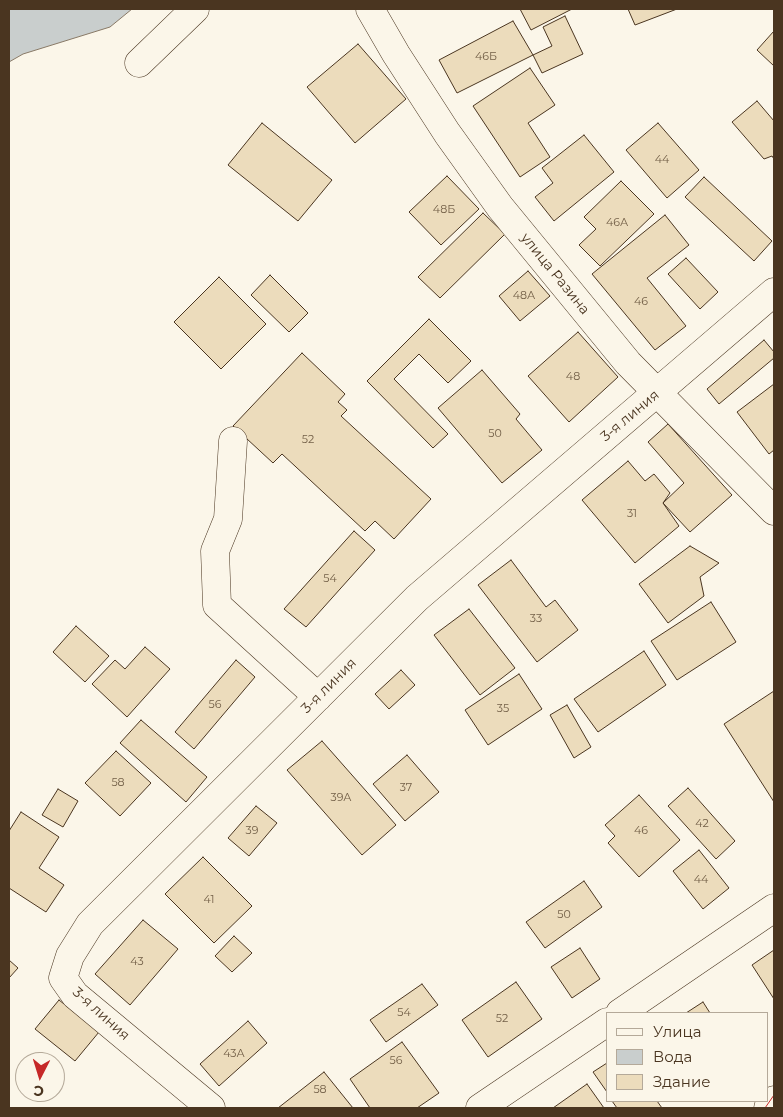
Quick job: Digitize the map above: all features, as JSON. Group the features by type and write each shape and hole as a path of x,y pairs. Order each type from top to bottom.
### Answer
{"street":[{"path":"139,63 195,9"},
{"name":"улица Разина","path":"370,9 396,54 437,117 500,207 628,363 774,511"},
{"name":"3-я линия","path":"211,1108 75,994 63,978 70,956 90,924 417,598 774,292"},
{"path":"233,441 228,519 215,551 217,605 318,697"},
{"path":"621,1012 774,908"},
{"path":"480,1108 606,1023"},
{"path":"768,1108 774,1100"}],"water":[{"path":"9,9 132,9 110,27 23,54 9,62"}],"building":[{"path":"520,9 572,9 531,30"},
{"path":"628,9 677,9 635,25"},
{"path":"565,16 583,54 542,73 533,55 552,46 543,27"},
{"path":"513,21 533,55 457,93 439,60"},
{"path":"774,31 774,66 757,50"},
{"path":"358,44 406,99 355,143 307,87"},
{"path":"530,68 555,105 528,123 550,157 520,177 473,106"},
{"path":"757,101 774,121 774,159 772,156 764,159 732,122"},
{"path":"262,123 332,180 298,221 228,165"},
{"path":"658,123 699,170 667,198 626,150"},
{"path":"584,135 614,172 554,221 535,197 553,183 542,168"},
{"path":"447,176 479,209 441,245 409,212"},
{"path":"704,177 772,241 754,261 685,197"},
{"path":"621,181 654,214 600,266 579,245 596,229 584,217"},
{"path":"483,213 505,234 440,298 418,277"},
{"path":"665,215 689,245 647,278 686,326 655,350 592,274"},
{"path":"686,258 718,292 700,309 668,274"},
{"path":"528,271 550,296 520,321 499,296"},
{"path":"270,275 308,313 289,332 251,295"},
{"path":"219,277 266,324 221,369 174,322"},
{"path":"429,319 471,361 448,383 419,354 394,379 448,434 433,448 367,381"},
{"path":"578,332 618,377 569,422 528,376"},
{"path":"764,340 774,352 774,358 719,404 707,389"},
{"path":"302,353 345,394 338,402 347,410 341,416 431,499 394,539 375,521 365,531 282,454 273,463 233,426"},
{"path":"482,370 520,414 516,419 542,450 502,483 438,408"},
{"path":"774,384 774,450 769,454 737,412"},
{"path":"668,424 732,495 690,532 663,503 684,483 648,442"},
{"path":"628,461 645,481 654,474 670,493 663,503 679,526 635,563 582,500"},
{"path":"354,531 375,550 306,627 284,609"},
{"path":"690,546 719,563 700,577 704,596 668,623 639,584"},
{"path":"511,560 546,607 555,600 578,630 537,662 478,585"},
{"path":"711,602 736,642 677,680 651,641"},
{"path":"469,609 515,668 480,695 434,635"},
{"path":"76,626 109,656 85,682 53,652"},
{"path":"145,647 170,669 127,717 92,684 115,660 125,669"},
{"path":"644,651 666,685 598,732 574,699"},
{"path":"236,660 255,677 194,749 175,732"},
{"path":"401,670 415,685 389,709 375,694"},
{"path":"519,674 542,709 488,745 465,710"},
{"path":"774,691 774,802 724,724"},
{"path":"567,705 591,747 574,758 550,715"},
{"path":"141,720 207,777 186,802 120,743"},
{"path":"322,741 396,825 362,855 287,770"},
{"path":"116,751 151,783 120,816 85,783"},
{"path":"407,755 439,792 405,821 373,784"},
{"path":"688,788 735,841 716,859 668,806"},
{"path":"58,789 78,801 63,827 42,815"},
{"path":"639,795 680,840 639,877 608,843 615,836 605,825"},
{"path":"256,806 277,823 249,856 228,838"},
{"path":"21,812 59,837 39,868 64,885 46,912 9,888 9,831"},
{"path":"699,850 729,888 703,909 673,871"},
{"path":"203,857 252,906 214,943 165,894"},
{"path":"584,881 602,907 545,948 526,922"},
{"path":"143,920 178,949 130,1005 95,974"},
{"path":"234,936 252,953 232,972 215,956"},
{"path":"580,948 600,979 572,998 551,967"},
{"path":"774,950 774,999 752,965"},
{"path":"9,960 18,968 9,978"},
{"path":"516,982 542,1019 488,1057 462,1020"},
{"path":"422,984 438,1005 386,1042 370,1020"},
{"path":"59,1000 99,1032 75,1061 35,1029"},
{"path":"703,1002 709,1012 688,1012"},
{"path":"248,1021 267,1043 219,1086 200,1064"},
{"path":"402,1042 439,1093 417,1108 370,1108 350,1079"},
{"path":"606,1064 606,1091 593,1072"},
{"path":"324,1072 353,1108 278,1108"},
{"path":"587,1084 604,1108 553,1108"},
{"path":"613,1102 658,1102 662,1108 617,1108"}],"power":[{"path":"765,1108 774,1095"}]}
